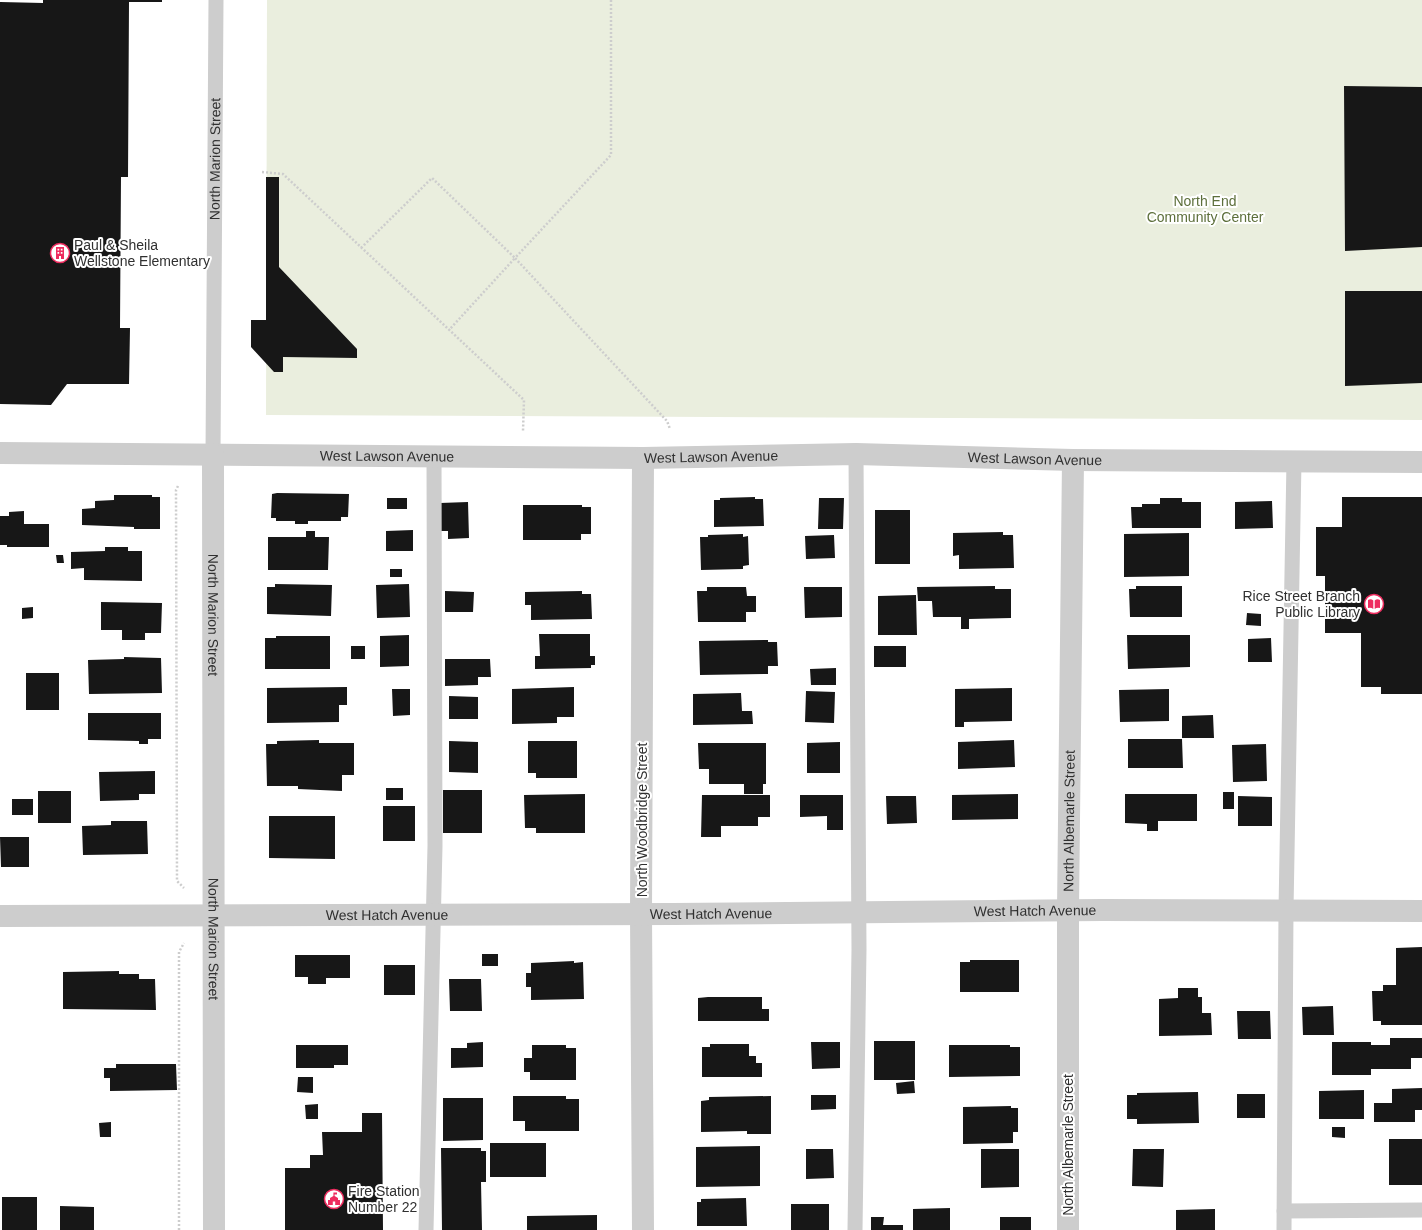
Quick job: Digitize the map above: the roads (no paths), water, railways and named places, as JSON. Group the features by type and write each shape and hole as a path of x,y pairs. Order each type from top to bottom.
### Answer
{"street":[{"name":"West Lawson Avenue","path":"0,453 643,458 856,454 1073,460 1422,462"},
{"name":"North Marion Street","path":"213,455 215,915 214,1230"},
{"name":"North Woodbridge Street","path":"643,458 641,914 643,1230"},
{"name":"North Albemarle Street","path":"1068,1230 1068,910 1073,460"},
{"name":"West Hatch Avenue","path":"0,916 641,914 1068,910 1422,911"}],"lane":[{"name":"North Marion Street","path":"213,455 216,0"},
{"path":"855,1230 859,912 856,454"},
{"path":"426,1230 433,914 434,456"},
{"path":"1284,1230 1286,910 1294,461"},
{"path":"1284,1211 1422,1210"}],"place":[{"name":"Paul & Sheila Wellstone Elementary","path":"60,253"},
{"name":"Rice Street Branch Public Library","path":"1374,604"},
{"name":"Fire Station Number 22","path":"334,1199"}],"park label":[{"name":"North End Community Center","path":"1205,210"}]}
